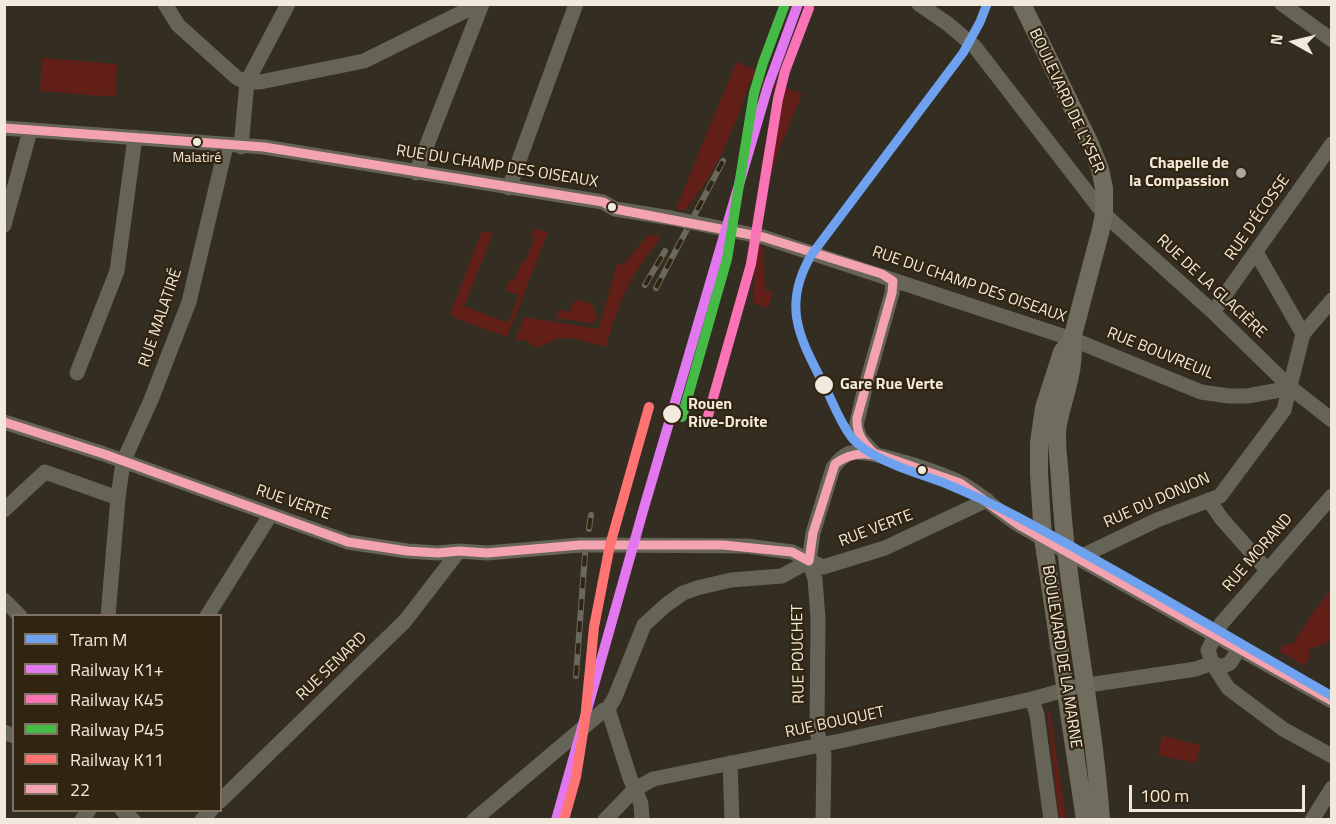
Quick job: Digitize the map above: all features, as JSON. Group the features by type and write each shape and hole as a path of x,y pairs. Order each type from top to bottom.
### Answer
{"main road":[{"name":"BOULEVARD DE L'YSER","path":"1022,4 1100,169 1104,188 1104,214 1072,339"},
{"name":"BOULEVARD DE LA MARNE","path":"1072,339 1062,352 1040,424 1039,474 1043,538 1085,819"},
{"name":"BOULEVARD DE LA MARNE","path":"1072,339 1075,356 1057,426 1060,481 1072,554 1101,819"}],"street":[{"path":"165,4 178,25 237,78 247,82 260,82 364,61 480,4"},
{"path":"247,82 288,4"},
{"path":"416,172 480,4"},
{"path":"509,189 576,4"},
{"name":"RUE DE LA GLACIÈRE","path":"919,4 975,47 1104,214 1213,312 1291,388"},
{"path":"1282,4 1332,40"},
{"name":"RUE MALATIRÉ","path":"108,614 123,462 152,400 189,302 233,146 247,82"},
{"name":"RUE DU CHAMP DES OISEAUX","path":"4,129 264,147 509,189 603,202 615,208 763,237 882,274 893,281 1072,339"},
{"path":"4,225 30,131"},
{"path":"77,373 117,271 135,137"},
{"name":"RUE D'ÉCOSSE","path":"1213,312 1332,144"},
{"path":"1256,252 1303,334 1332,300"},
{"path":"874,453 856,431 857,418 892,293 893,281"},
{"name":"RUE DU DONJON","path":"1072,554 1220,496 1284,410 1303,334"},
{"name":"RUE BOUVREUIL","path":"1072,339 1201,392 1247,396 1291,388"},
{"path":"1291,388 1332,420"},
{"name":"RUE VERTE","path":"4,422 348,542 407,551 487,553 580,545 747,546 792,552 823,567 885,548 987,500"},
{"path":"474,819 555,749 606,709 615,697 644,625 666,605 683,593 697,588 731,580 782,576 809,561 813,533 833,468 850,454 874,453 955,480 987,500 1013,521 1332,701"},
{"path":"4,510 45,472 118,498"},
{"name":"RUE MORAND","path":"1215,636 1221,624 1332,496"},
{"path":"1209,500 1221,518 1267,570"},
{"path":"208,614 271,514"},
{"name":"RUE SENARD","path":"222,799 405,621 459,551"},
{"name":"RUE POUCHET","path":"809,561 815,579 818,618 817,732 824,755 823,819"},
{"path":"4,600 19,614"},
{"path":"1215,636 1208,650 1212,663 1228,688 1283,729 1332,756"},
{"name":"RUE BOUQUET","path":"605,819 634,790 653,779 1032,699 1085,685 1196,669 1212,663 1222,667 1226,666 1239,649"},
{"path":"1032,699 1037,715 1051,819"},
{"path":"606,709 641,804 642,819"},
{"path":"730,763 732,819"},
{"path":"1312,819 1332,788"}],"shaded area":[{"path":"42,58 117,64 115,97 40,91"},
{"path":"736,62 761,72 759,77 802,94 771,175 761,226 757,226 757,215 762,164 766,143 771,144 775,127 772,126 783,92 751,79 731,132 707,180 684,211 676,209"},
{"path":"533,229 548,232 507,337 455,318 450,314 482,231 493,233 464,306 508,323 519,295 505,290 510,279 514,280 522,261 525,262 535,237 531,236"},
{"path":"648,235 659,236 660,239 640,265 626,290 606,347 573,338 557,339 535,348 526,340 515,341 524,317 599,329 617,263 623,265"},
{"path":"756,245 763,247 765,290 773,292 768,308 753,303"},
{"path":"578,300 592,304 597,316 594,324 557,318 558,310 570,312 573,303"},
{"path":"1331,589 1331,641 1308,650 1310,656 1305,666 1279,651 1284,644 1293,644"},
{"path":"1047,710 1050,712 1066,819 1059,819"},
{"path":"1162,736 1200,745 1196,763 1158,755"}],"railway":[{"path":"656,288 723,161"},
{"path":"645,285 665,251"},
{"path":"589,529 591,515"},
{"path":"576,676 585,554"}],"tram line":[{"name":"M","path":"987,4 963,53 812,254 802,273 796,307 802,339 844,427 852,438 872,454 897,466 959,489 1018,517 1332,696"}],"rail line":[{"name":"P45","path":"682,417 727,259 754,93 785,4"},
{"name":"K1+","path":"556,820 643,511 768,86 798,4"},
{"name":"K45","path":"706,423 751,264 778,99 785,71 809,8"},
{"name":"K11","path":"564,820 576,777 585,720 594,627 610,545 649,407"}],"transit line":[{"name":"22","path":"4,128 264,147 603,202 615,209 763,237 882,274 893,281 892,293 857,418 859,433 874,453 960,483 1019,525 1332,701"},
{"name":"22","path":"4,422 104,454 348,542 438,553 459,551 487,553 580,545 723,545 792,552 809,561 813,533 835,464 858,454 873,455 898,462"}],"place":[{"name":"Malatiré","path":"197,142"},
{"name":"Chapelle de la Compassion","path":"1241,173"},
{"name":"Gare Rue Verte","path":"824,385"},
{"name":"Rouen Rive-Droite","path":"672,414"}]}
